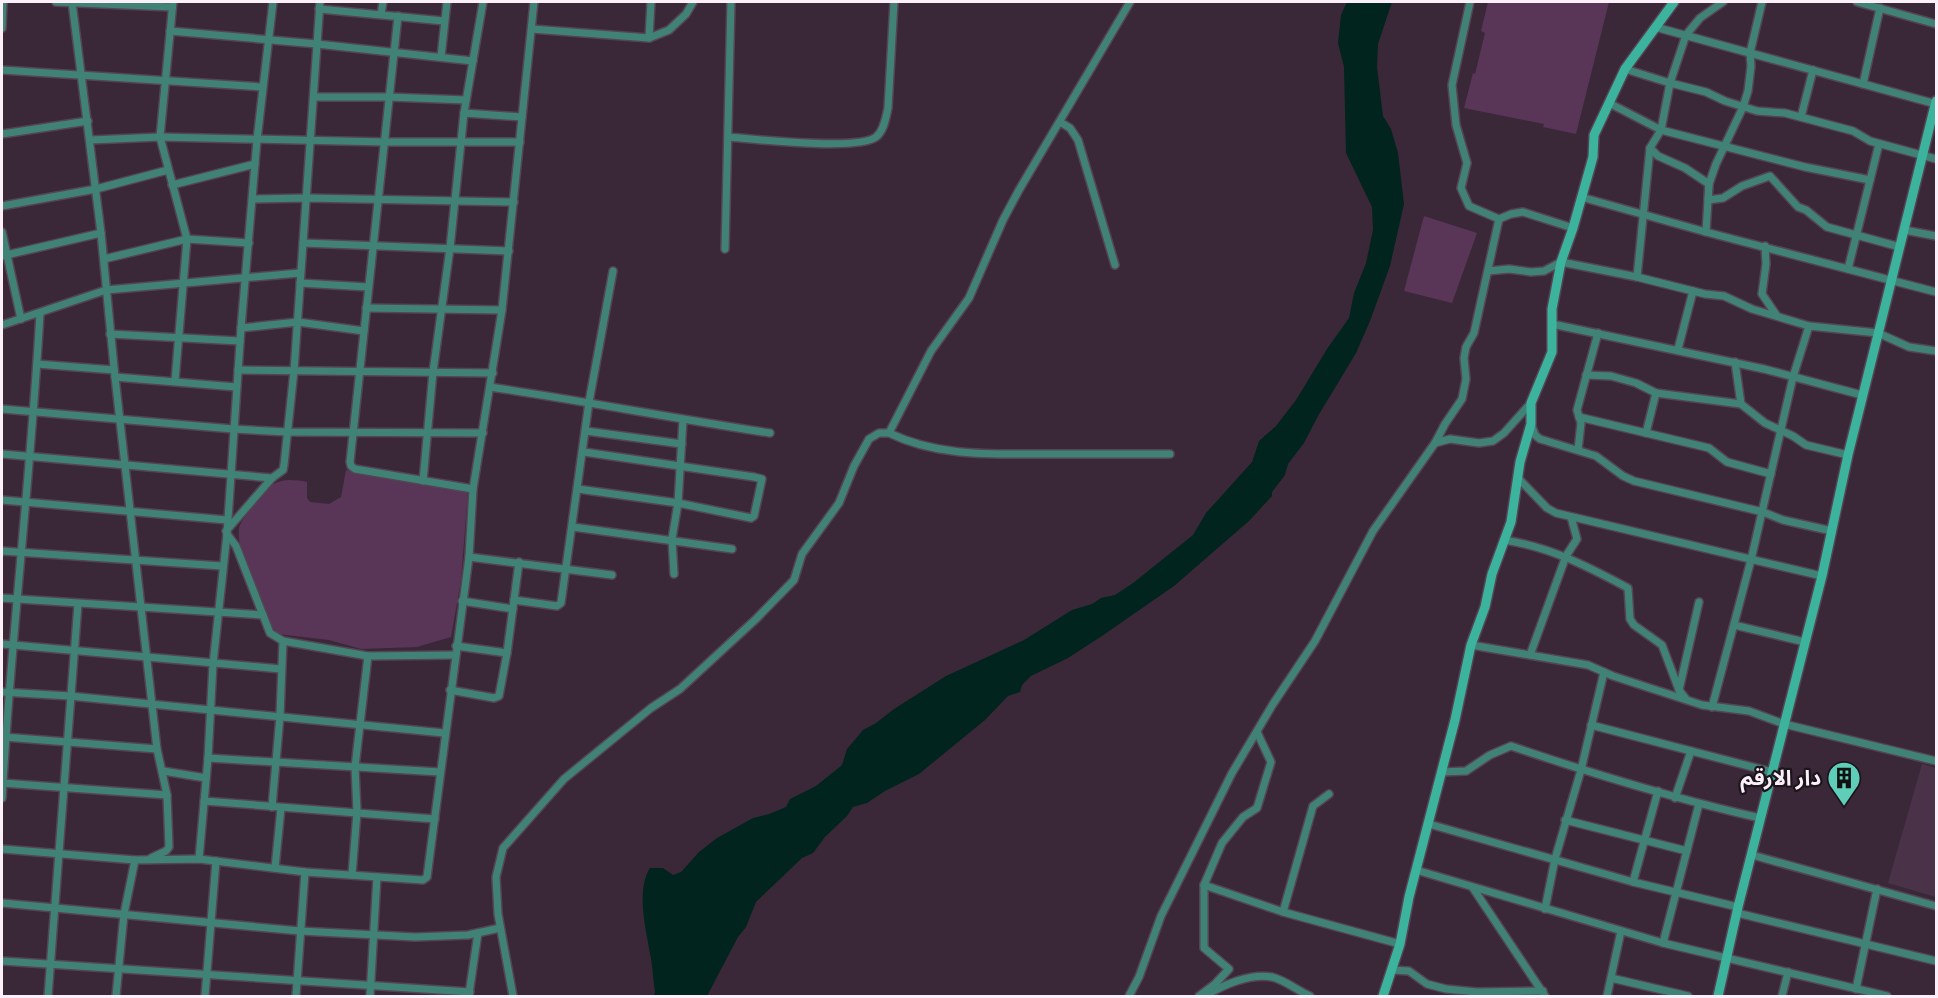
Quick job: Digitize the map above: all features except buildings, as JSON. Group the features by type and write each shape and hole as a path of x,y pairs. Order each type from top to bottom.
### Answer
{"street":[{"path":"2,28 3,2"},
{"path":"56,2 173,4 160,137 187,239 175,381"},
{"path":"72,2 104,259 110,334 157,749 167,795 169,847 166,851 148,859"},
{"path":"199,859 257,140 273,2"},
{"path":"381,14 383,2"},
{"path":"441,57 447,2"},
{"path":"423,480 460,141 483,2"},
{"path":"2,849 135,860 199,859 305,872 425,879 469,557 473,489 502,310 534,2"},
{"path":"649,38 651,2"},
{"path":"532,29 649,38 669,30 686,14 693,2"},
{"path":"725,249 731,2"},
{"path":"728,137 838,143 868,141 877,137 888,108 894,2"},
{"path":"889,433 931,351 969,298 1008,210 1130,2"},
{"path":"1470,2 1452,85 1456,125 1467,163 1461,188 1469,206 1499,219 1523,212 1574,228"},
{"path":"1383,996 1400,944 1471,645 1485,607 1492,574 1511,522 1520,462 1531,423 1532,403 1552,352 1552,309 1561,262 1574,228 1593,157 1594,135 1626,69 1674,2"},
{"path":"1637,277 1650,148 1660,130 1670,83 1686,35 1700,18 1723,2"},
{"path":"1706,232 1709,184 1743,107 1750,82 1750,53 1762,2"},
{"path":"1861,2 1936,24"},
{"path":"227,532 272,478 283,470 298,322 320,5 444,21"},
{"path":"1863,84 1880,8"},
{"path":"398,16 372,246 351,466 473,489"},
{"path":"1655,27 1936,103 1862,395 1822,576 1760,818 1718,996"},
{"path":"170,31 473,61"},
{"path":"1626,69 1706,92 1743,107 1757,111 1775,111 1853,131 1870,141 1936,159"},
{"path":"2,70 262,87"},
{"path":"1801,117 1813,70"},
{"path":"314,98 389,97 466,100"},
{"path":"1609,103 1660,130 1806,167 1870,180"},
{"path":"464,113 522,117"},
{"path":"2,134 88,121"},
{"path":"1060,122 1070,128 1078,140 1115,265"},
{"path":"90,140 160,137 385,142 520,142"},
{"path":"1848,269 1879,144"},
{"path":"1650,148 1658,156 1685,168 1709,184"},
{"path":"172,185 255,164"},
{"path":"2,206 96,189 168,170"},
{"path":"1709,184 1708,200 1712,200 1723,198 1742,186 1770,176 1798,207 1806,210 1820,223 1900,247"},
{"path":"1581,197 1936,292"},
{"path":"253,199 514,202"},
{"path":"1129,996 1139,977 1161,916 1232,773 1273,704 1315,641 1373,531 1462,399 1466,379 1464,358 1466,347 1474,333 1499,219"},
{"path":"1905,230 1936,236"},
{"path":"2,232 4,255 21,319"},
{"path":"4,255 101,234"},
{"path":"104,259 187,239 249,243"},
{"path":"303,243 509,250"},
{"path":"1765,246 1767,264 1762,294 1777,317"},
{"path":"1488,271 1509,269 1544,271 1561,262 1731,298 1752,309 1809,326 1878,333 1909,347 1936,351"},
{"path":"514,600 560,606 590,402 613,271"},
{"path":"2,325 106,290 300,273"},
{"path":"300,283 368,287"},
{"path":"1678,349 1693,291"},
{"path":"366,308 502,310"},
{"path":"2,798 6,692 14,645 24,502 38,364 40,313"},
{"path":"241,328 298,322 364,331"},
{"path":"1552,324 1735,362 1862,395"},
{"path":"1712,707 1763,512 1793,377 1809,326"},
{"path":"1578,450 1581,423 1577,410 1599,333"},
{"path":"110,334 240,341"},
{"path":"1735,362 1741,404"},
{"path":"38,364 236,387"},
{"path":"238,370 493,373"},
{"path":"1586,375 1611,376 1636,383 1656,393 1741,404 1765,423 1811,448 1848,455"},
{"path":"490,387 770,433"},
{"path":"1646,433 1656,393"},
{"path":"1435,442 1450,439 1479,443 1493,441 1532,403"},
{"path":"2,409 287,432 483,433"},
{"path":"1579,417 1709,448 1727,462 1771,474"},
{"path":"674,574 672,539 682,466 683,420"},
{"path":"1531,423 1535,435 1540,439 1601,458 1623,476 1634,481 1832,531"},
{"path":"586,430 682,444"},
{"path":"513,996 500,928 496,877 503,849 564,779 651,708 680,689 756,619 794,580 802,554 839,503 854,466 869,439 879,433 889,433 924,447 989,454 1170,454"},
{"path":"578,489 678,503 752,518 762,479 584,453"},
{"path":"2,454 272,478"},
{"path":"1519,479 1547,508 1571,517 1695,544 1751,560 1822,576"},
{"path":"2,500 227,520"},
{"path":"1530,655 1566,556 1577,539 1571,517"},
{"path":"573,527 732,549"},
{"path":"227,532 236,546 270,633 283,641 368,656 455,655"},
{"path":"1504,540 1528,544 1566,556 1628,588 1630,619 1634,625 1662,645 1679,690 1686,699"},
{"path":"2,551 222,566"},
{"path":"469,557 612,575"},
{"path":"450,690 498,698 507,653 519,562"},
{"path":"2,598 262,615"},
{"path":"462,601 513,609"},
{"path":"1679,690 1699,602"},
{"path":"48,996 78,604"},
{"path":"1734,625 1805,642"},
{"path":"272,807 280,716 283,641"},
{"path":"2,644 281,669"},
{"path":"1471,645 1588,665 1712,707 1749,711 1784,724 1936,761"},
{"path":"456,646 507,653"},
{"path":"352,875 357,812 355,767 368,656"},
{"path":"1545,909 1555,859 1581,770 1604,672"},
{"path":"6,692 70,696 444,733"},
{"path":"1591,725 1772,772"},
{"path":"1199,996 1229,969 1204,948 1204,885 1222,843 1243,817 1257,808 1271,762 1257,732"},
{"path":"4,737 157,749"},
{"path":"1441,772 1466,771 1490,755 1511,746 1675,798 1760,818"},
{"path":"1675,798 1691,751"},
{"path":"208,758 441,771"},
{"path":"163,771 206,778"},
{"path":"2,783 167,795"},
{"path":"1633,882 1658,791"},
{"path":"1283,912 1313,806 1329,794"},
{"path":"204,801 435,819"},
{"path":"1663,943 1699,804"},
{"path":"275,868 281,808"},
{"path":"1565,820 1687,852"},
{"path":"1430,824 1633,882 1936,961"},
{"path":"1752,855 1936,906"},
{"path":"116,996 124,914 135,860"},
{"path":"205,996 216,861"},
{"path":"1416,870 1663,943 1887,996"},
{"path":"296,996 305,872"},
{"path":"370,996 376,877"},
{"path":"1204,885 1283,912 1400,944"},
{"path":"1473,888 1544,994"},
{"path":"1856,989 1877,889"},
{"path":"2,903 300,931 433,938 500,928"},
{"path":"1607,996 1622,931"},
{"path":"2,961 371,984 469,994 478,933"},
{"path":"1392,970 1409,971 1427,984 1446,989 1544,994"},
{"path":"1782,996 1788,972"},
{"path":"1205,996 1244,979 1270,977 1310,996"},
{"path":"1611,978 1688,996"}],"shaded area":[{"path":"1347,2 1392,2 1378,44 1377,67 1383,116 1391,129 1398,153 1404,204 1390,266 1356,353 1304,443 1288,464 1285,475 1272,492 1272,496 1249,521 1174,586 1068,658 1031,676 1022,685 1020,692 1008,696 985,720 919,774 867,803 853,807 813,853 802,858 756,902 746,927 738,937 707,996 654,996 643,900 643,888 650,868 663,868 673,875 681,872 699,852 717,838 753,818 786,807 790,799 816,786 842,765 847,749 863,730 894,709 946,676 1024,640 1072,610 1115,595 1133,583 1193,535 1206,513 1252,462 1259,441 1276,426 1296,400 1349,318 1354,293 1366,263 1373,230 1372,207 1346,153 1344,67 1338,43 1341,15"},
{"path":"1488,2 1609,2 1576,134 1543,127 1544,124 1464,108 1485,33 1481,31"},
{"path":"1424,216 1477,233 1452,303 1404,291"},
{"path":"346,470 468,492 461,580 451,637 417,647 361,649 329,640 278,634 271,626 244,560 240,546 240,525 269,487 285,480 307,482 307,498 310,502 329,504 341,497"},
{"path":"1922,764 1936,768 1936,897 1888,883"}],"place":[{"name":"دار الارقم","path":"1844,807"}]}
